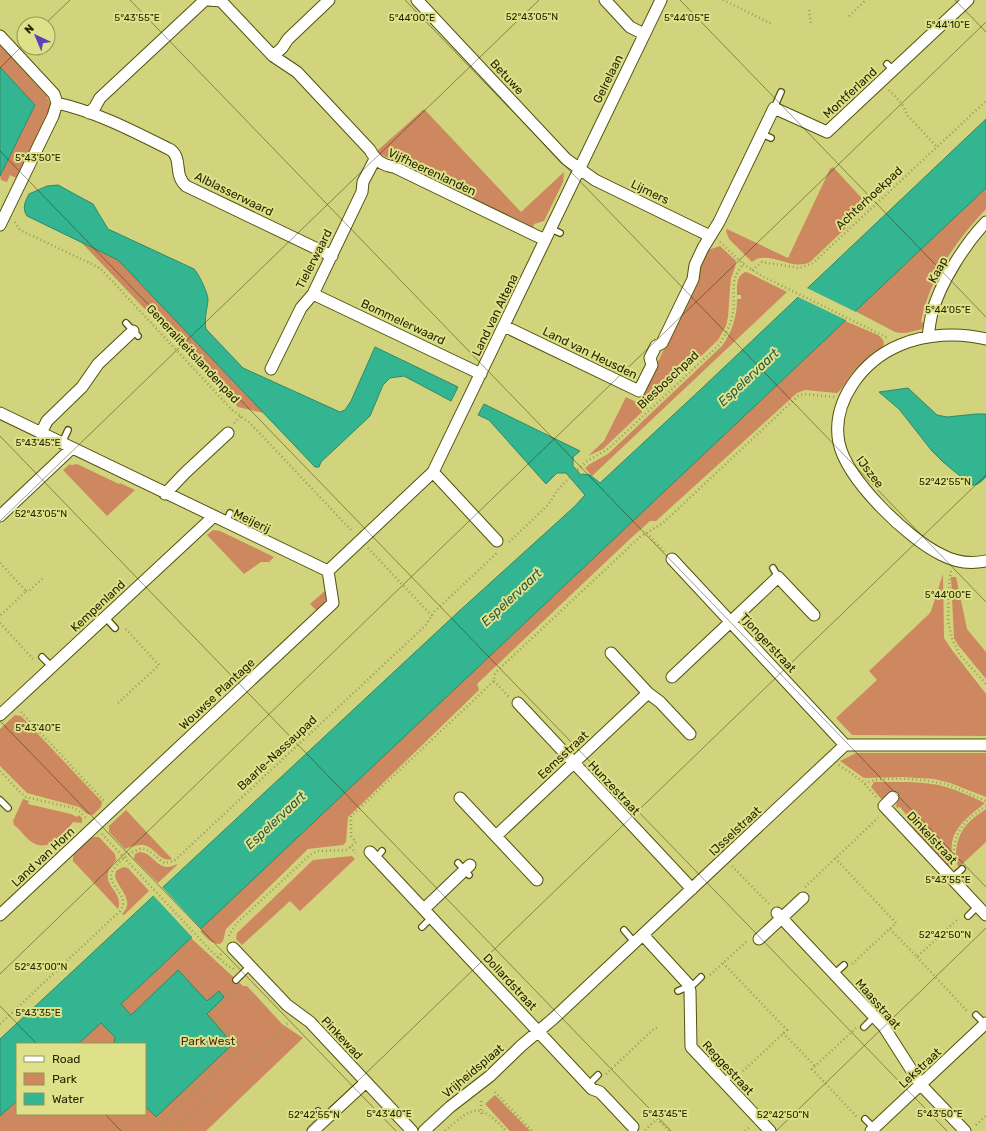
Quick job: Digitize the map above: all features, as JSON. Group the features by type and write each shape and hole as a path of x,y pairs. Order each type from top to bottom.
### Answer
{"street":[{"name":"Vijfheerenlanden","path":"89,113 95,107 100,98 207,0 221,1 273,56 297,72 370,150 375,159 546,240"},
{"path":"273,56 282,48 288,39 329,0"},
{"name":"Betuwe","path":"417,0 566,159 580,169"},
{"path":"605,0 630,26 644,34"},
{"name":"Gelrelaan","path":"580,169 661,0"},
{"name":"Montferland","path":"774,108 827,132 890,67 968,0"},
{"path":"0,36 54,94 57,103 53,116 0,225"},
{"name":"Alblasserwaard","path":"57,103 103,117 173,152 177,159 179,178 184,184 332,256"},
{"path":"710,236 766,136 774,108"},
{"name":"Tielerwaard","path":"271,369 301,308 313,294 332,256 362,192 364,182 375,159"},
{"name":"Land van Altena","path":"328,571 433,472 546,240 556,231 580,169"},
{"name":"Lijmers","path":"580,169 594,180 710,236"},
{"name":"Kaap","path":"928,337 932,312 946,280 965,248 986,222"},
{"name":"Land van Heusden","path":"504,326 639,391 652,365 650,358 656,346 662,343 693,279 695,265 710,236"},
{"name":"Bommelerwaard","path":"313,294 481,374"},
{"path":"41,433 47,421 82,387 98,364 132,330"},
{"name":"IJszee","path":"986,339 958,336 928,337 901,345 879,358 865,369 850,387 838,421 840,445 849,468 871,495 906,531 930,549 941,555 961,562 972,563 986,561"},
{"name":"Meijerij","path":"0,414 213,516 228,518 328,571"},
{"path":"165,494 228,433"},
{"path":"0,516 72,448"},
{"path":"433,472 497,541"},
{"name":"Kempenland","path":"0,715 213,516"},
{"name":"Tjongerstraat","path":"669,556 845,745"},
{"name":"Wouwse Plantage","path":"93,829 333,603 328,571"},
{"path":"672,677 730,622 775,573 814,616"},
{"path":"611,654 690,734"},
{"name":"Eemsstraat","path":"496,836 648,693"},
{"name":"Hunzestraat","path":"516,703 692,889"},
{"path":"845,745 986,745"},
{"name":"IJsselstraat","path":"539,1031 845,745"},
{"name":"Dinkelstraat","path":"893,797 884,806 953,873 986,915"},
{"path":"460,798 538,880"},
{"name":"Land van Horn","path":"0,915 93,829"},
{"name":"Dollardstraat","path":"376,854 424,909 592,1089 600,1092 633,1127"},
{"path":"424,909 466,868"},
{"path":"754,939 776,912 803,893"},
{"name":"Maasstraat","path":"776,912 890,1036 921,1085 969,1130"},
{"path":"639,939 685,980 689,986"},
{"name":"Pinkewad","path":"229,946 244,972 310,1022 412,1131"},
{"name":"Reggestraat","path":"689,986 691,1047 770,1131"},
{"name":"Lekstraat","path":"873,1130 986,1024"},
{"name":"Vrijheidsplaat","path":"424,1131 450,1107 490,1076 539,1031"},
{"path":"315,1130 322,1115 366,1082"}],"lane":[{"path":"774,108 781,92"},
{"path":"62,443 68,430"},
{"path":"105,618 115,628"},
{"path":"42,656 52,667"},
{"path":"0,800 8,808"},
{"path":"953,873 962,869"},
{"path":"968,916 978,906"},
{"path":"422,926 432,917"},
{"path":"624,930 639,939"},
{"path":"834,974 845,967"},
{"path":"236,980 244,972"},
{"path":"678,991 703,978"},
{"path":"976,1014 986,1024"},
{"path":"863,1025 874,1017"},
{"path":"588,1084 598,1075"},
{"path":"724,1082 735,1075"},
{"path":"865,1119 873,1130"}],"path":[{"path":"723,0 772,24"},
{"path":"849,16 866,0"},
{"path":"809,10 811,24"},
{"path":"887,88 902,104 908,116 937,147"},
{"name":"Achterhoekpad","path":"752,270 762,262 800,268 813,263 986,101"},
{"name":"Generaliteitslandenpad","path":"18,226 20,230 100,268 232,410 250,422 355,534"},
{"path":"710,236 720,242 752,270 856,321 901,345"},
{"name":"Biesboschpad","path":"564,483 583,465 608,449 714,350 728,329 733,312 736,277 744,263"},
{"path":"218,958 229,946 232,930 239,921 310,855 317,851 347,850 356,842 350,836 351,816 494,681 495,674 498,670 640,537 663,523 798,396 805,394 835,397 844,401"},
{"path":"639,399 649,410"},
{"path":"647,533 669,556"},
{"name":"Baarle-Nassaupad","path":"124,858 133,851 143,849 162,862 167,863 174,861 425,626 432,616 366,546"},
{"path":"0,563 26,591"},
{"path":"952,567 948,621 952,638 962,658 986,684"},
{"path":"0,616 26,591 29,591 44,577"},
{"path":"0,623 38,664"},
{"path":"118,703 159,665 120,624"},
{"path":"494,681 516,703"},
{"path":"18,709 108,805"},
{"path":"839,764 865,784 879,802"},
{"path":"0,772 23,795 75,808 80,812 93,829 124,858 218,958 230,968 244,972"},
{"path":"865,784 873,780 882,779 932,781 948,785 986,800"},
{"path":"953,873 954,845 957,834 977,812 986,806"},
{"path":"803,893 835,858 875,821"},
{"path":"350,847 356,853"},
{"path":"0,1024 120,911 124,905 123,900 112,880 111,874 114,868 124,858"},
{"path":"835,858 896,923 845,967"},
{"path":"730,864 776,912"},
{"path":"916,957 960,917"},
{"path":"890,929 968,1012"},
{"path":"703,978 754,939"},
{"path":"723,963 787,1030 735,1075"},
{"path":"159,1131 164,1120 241,1047 210,1013 240,985"},
{"path":"173,1131 290,1021"},
{"path":"858,1119 812,1069 863,1025"},
{"path":"612,1069 655,1028 657,1028"},
{"path":"783,1033 815,1066"},
{"path":"495,1092 532,1131"},
{"path":"481,1113 481,1105 484,1102"},
{"path":"445,1131 465,1114 476,1111 481,1113 485,1112 506,1131"},
{"path":"969,1130 986,1116"},
{"path":"644,1131 657,1119 669,1131"},
{"path":"746,1131 749,1128"}],"green space":[{"path":"0,45 46,95 50,103 48,112 16,178 10,175 7,182 1,180 0,176 35,105 0,67"},
{"path":"424,109 521,212 564,172 563,182 544,221 534,224 533,228 376,152"},
{"path":"833,167 869,206 810,262 804,264 792,264 773,259 759,258 752,262 729,239 726,231 727,229 788,258 830,169"},
{"path":"986,188 986,209 954,247 937,276 925,306 921,322 924,323 922,329 906,333 895,332 855,311"},
{"path":"81,242 118,260 264,413 238,407"},
{"path":"720,246 736,261 731,278 726,326 718,340 653,402 647,403 641,397 700,274 701,265 708,250"},
{"path":"745,272 787,292 592,476 585,468 608,454 722,346 729,335 733,324 737,299 741,299 741,295 737,295 737,285 740,276"},
{"path":"845,321 878,335 883,340 883,348 853,372 837,393 805,390 797,393 656,521 650,521 477,684 479,690 348,817 346,842 343,845 308,849 226,929 223,941 220,944 206,938 199,930"},
{"path":"626,397 636,402 642,408 642,412 603,449 588,456 604,441"},
{"path":"70,464 77,464 135,490 107,516 63,470"},
{"path":"213,530 220,531 274,557 269,562 261,562 244,574 207,535"},
{"path":"943,574 944,638 986,694 986,736 852,735 836,718 877,680 869,671 929,614"},
{"path":"951,577 956,577 967,629 986,652 986,679 954,638"},
{"path":"327,589 325,602 317,611 310,604"},
{"path":"15,715 21,716 102,802 101,807 93,815 87,814 79,807 27,793 0,766 0,729"},
{"path":"856,753 986,753 986,797 950,783 934,779 903,777 864,778 840,761"},
{"path":"874,782 915,782 939,785 985,803 960,825 952,843 949,868 909,825 912,822 900,807 897,808 896,805 900,796 894,790 883,801 871,787"},
{"path":"23,799 29,801 28,804 71,814 77,817 79,815 82,818 82,823 73,822 59,838 48,845 36,844 29,840 14,825 13,821"},
{"path":"986,809 986,842 959,867 956,862 956,852 959,838 969,822"},
{"path":"126,810 172,859 164,859 148,846 144,845 137,845 125,849 109,832 109,826"},
{"path":"92,837 99,837 115,854 116,860 110,868 108,878 119,899 118,909 73,861 73,854"},
{"path":"139,852 148,855 160,865 165,867 177,865 158,883 134,859 135,854"},
{"path":"352,856 355,859 300,911 290,901 242,945 236,939 237,933 313,860"},
{"path":"123,867 128,868 149,891 124,915 122,914 126,909 127,900 115,876 116,871"},
{"name":"Park West","path":"191,938 243,986 247,986 282,1024 303,1038 206,1131 0,1131 0,1116 16,1102 16,1115 146,1115 146,1043 79,1043"},
{"path":"495,1095 530,1131 510,1131 485,1104"}],"water":[{"path":"0,67 35,105 0,176"},
{"name":"Espelervaart","path":"986,119 986,188 121,1004 131,1015 178,970 207,1001 219,991 224,997 207,1014 233,1044 156,1117 146,1107 146,1043 114,1043 115,1037 101,1023 79,1043 16,1043 16,1102 0,1116 0,1039 456,614 574,507 585,495 566,473 557,473 546,484 489,420 478,415 484,404 580,451 573,457 573,466 581,475 590,475 600,483"},
{"path":"58,185 93,204 108,229 194,269 203,284 208,297 205,318 206,329 243,368 340,412 345,410 351,401 375,347 458,387 451,401 404,376 390,378 383,385 370,416 321,462 319,467 315,467 118,260 27,216 25,213 25,205 29,194 47,186"},
{"path":"908,388 937,415 947,417 986,414 986,477 981,482 971,485 943,462 932,451 899,409 879,392"}],"pier":[{"path":"805,287 856,312 848,321 796,296"},
{"path":"161,886 202,930 193,938 152,894"}]}
